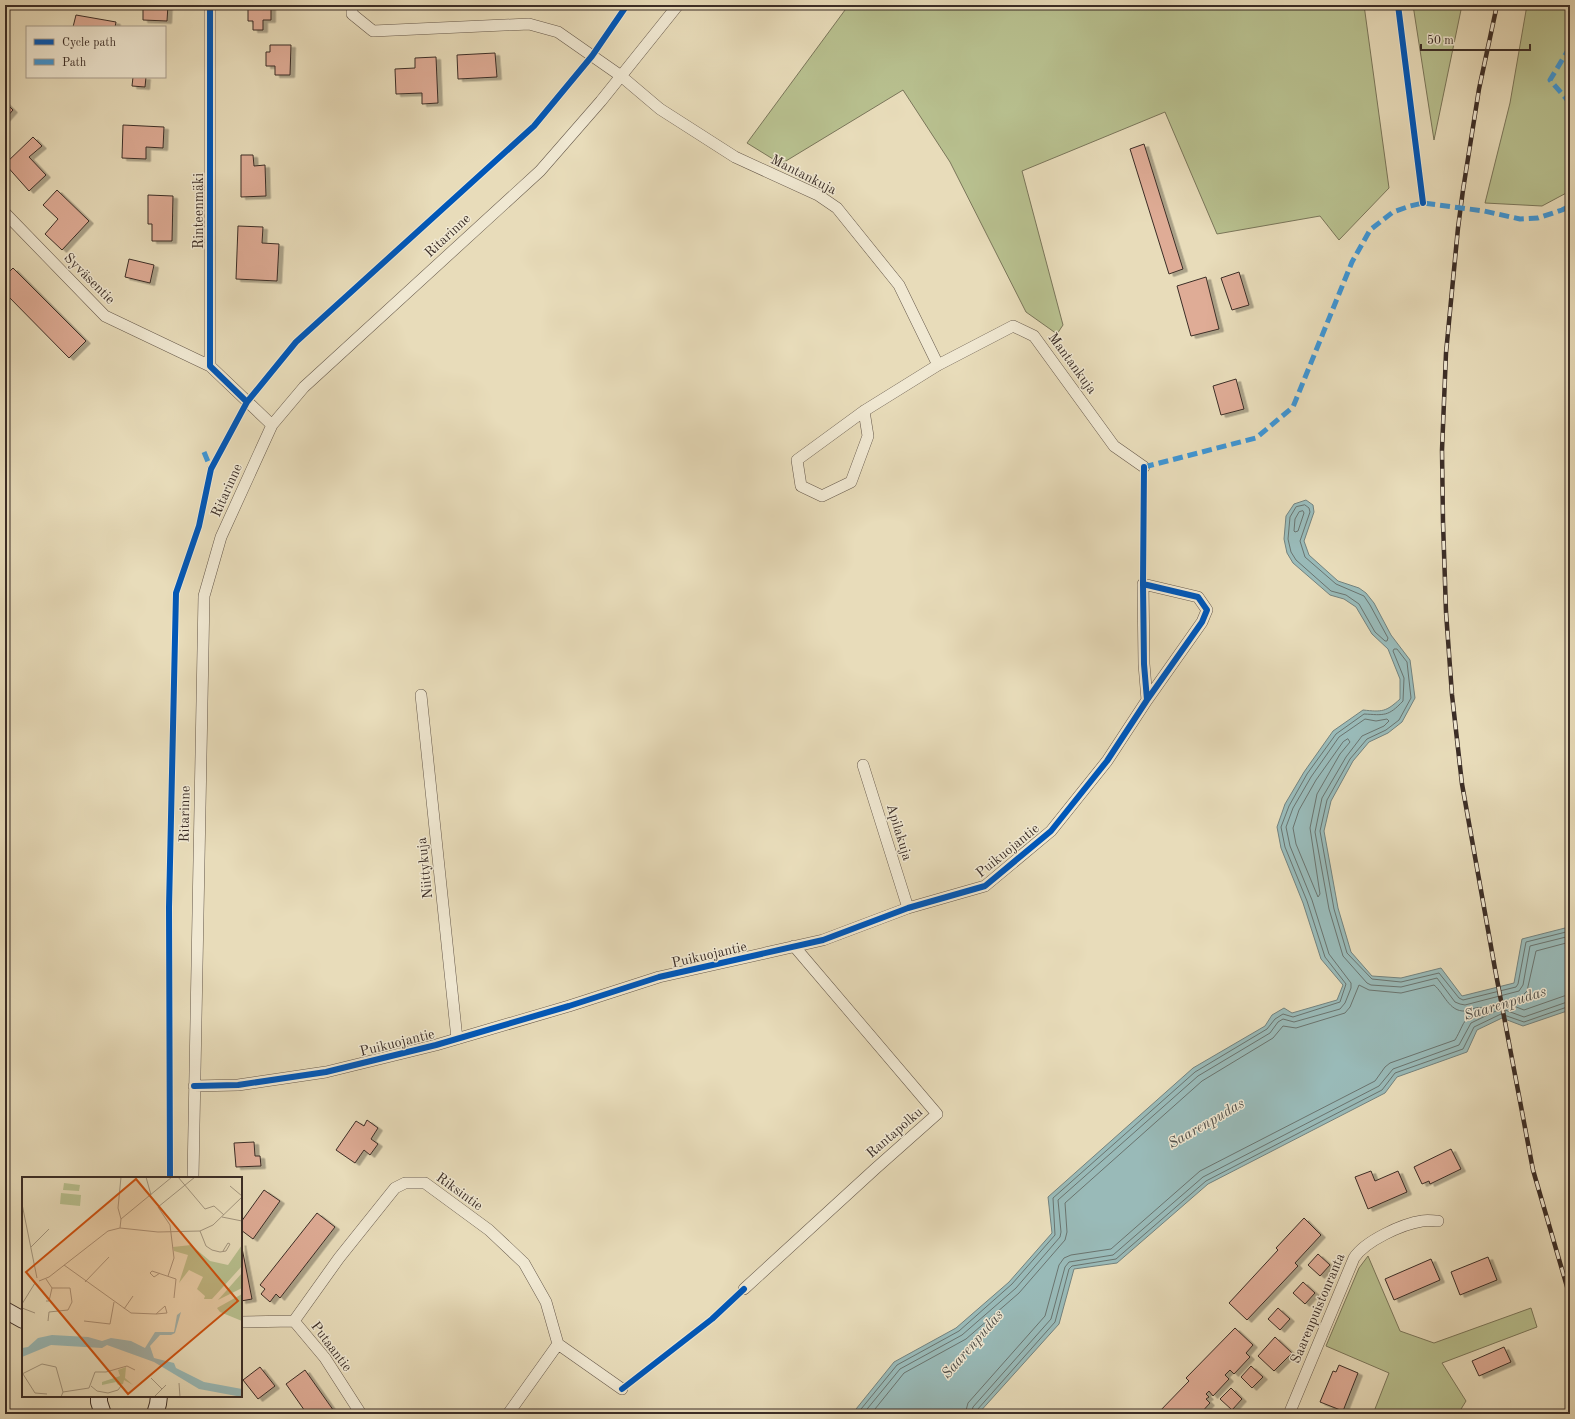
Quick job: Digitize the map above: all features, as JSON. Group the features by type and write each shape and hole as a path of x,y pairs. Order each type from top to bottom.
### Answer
{"main road":[{"path":"5,1310 22,1319"},
{"path":"155,1414 158,1404 158,1397"}],"street":[{"name":"Rinteenmäki","path":"210,5 210,366"},
{"name":"Ritarinne","path":"193,1177 204,596 221,537 272,425 304,387 540,171 601,101 678,5"},
{"name":"Mantankuja","path":"352,10 373,31 529,24 558,32 621,76 660,109 735,157 818,195 837,208 898,285 938,365"},
{"name":"Syväsentie","path":"5,213 105,316 210,366"},
{"name":"Mantankuja","path":"864,411 868,436 851,482 822,496 801,486 797,460 864,411 938,365 1013,326 1034,336 1114,446 1144,468"},
{"path":"210,366 272,425"},
{"name":"Puikuojantie","path":"194,1086 238,1085 326,1072 457,1039 659,978 823,940 908,908 985,886 1051,830 1107,761 1147,700 1202,622 1206,610 1198,597 1143,584 1144,664 1147,700"},
{"name":"Niittykuja","path":"421,695 457,1039"},
{"name":"Apilakuja","path":"863,765 908,908"},
{"name":"Rantapolku","path":"744,1289 937,1114 794,946"},
{"name":"Riksintie","path":"294,1321 339,1258 395,1188 405,1183 425,1183 489,1230 524,1263 546,1302 558,1344"},
{"name":"Saarenpuistonranta","path":"1289,1414 1354,1258 1359,1251 1368,1243 1395,1230 1423,1220 1438,1221"},
{"name":"Putaantie","path":"242,1322 294,1321 325,1358 361,1414"},
{"path":"508,1414 558,1344 622,1389"}],"green space":[{"path":"1364,5 1389,188 1339,240 1320,216 1217,234 1165,112 1022,171 1063,325 1057,334 1026,312 950,162 903,90 781,164 747,143 848,6"},
{"path":"1413,5 1462,5 1434,140"},
{"path":"1527,5 1570,5 1570,191 1542,206 1485,203 1510,103"},
{"path":"1368,1256 1400,1331 1434,1343 1531,1308 1537,1327 1442,1363 1466,1401 1458,1414 1373,1414 1389,1373 1326,1346 1359,1268"}],"water":[{"name":"Saarenpudas","path":"1306,500 1313,505 1314,512 1304,541 1309,555 1338,581 1359,588 1366,593 1374,603 1391,635 1410,660 1415,698 1402,722 1388,733 1369,742 1353,761 1331,801 1324,831 1338,908 1351,952 1372,976 1401,978 1441,968 1462,996 1514,983 1522,939 1565,928 1570,924 1570,1010 1523,1026 1502,1018 1477,1030 1467,1052 1397,1077 1385,1093 1208,1184 1117,1263 1074,1269 1059,1324 978,1414 852,1414 894,1362 956,1328 1009,1282 1052,1233 1048,1197 1193,1068 1265,1026 1272,1015 1284,1008 1292,1013 1337,1000 1343,985 1321,959 1303,903 1281,848 1277,827 1285,804 1304,772 1333,731 1363,710 1379,711 1387,709 1395,703 1400,699 1400,679 1388,649 1372,634 1356,607 1344,599 1330,595 1293,563 1287,553 1284,539 1286,516 1294,504"}],"building":[{"path":"143,5 168,5 167,21 143,20"},
{"path":"248,5 271,5 271,20 263,20 263,30 253,30 253,21 248,21"},
{"path":"76,15 116,22 115,26 73,26"},
{"path":"270,45 291,45 290,75 275,75 275,66 266,66 266,52 270,52"},
{"path":"495,53 497,77 458,79 457,55"},
{"path":"436,57 438,103 422,104 422,93 396,94 395,69 415,68 415,58"},
{"path":"133,78 146,78 145,87 132,86"},
{"path":"5,102 13,110 5,119"},
{"path":"123,125 164,127 163,148 146,147 146,159 122,158"},
{"path":"33,137 42,146 29,157 46,175 29,191 5,164"},
{"path":"1144,144 1183,269 1169,274 1130,149"},
{"path":"241,155 253,155 254,166 265,165 266,196 241,197"},
{"path":"57,190 89,221 62,250 45,234 58,219 43,205"},
{"path":"148,195 173,196 172,241 152,241 152,224 148,224"},
{"path":"238,226 263,227 262,243 279,244 277,281 236,279"},
{"path":"129,259 154,265 150,283 125,277"},
{"path":"13,268 86,341 69,358 5,293 5,276"},
{"path":"1239,272 1249,305 1232,310 1221,278"},
{"path":"1206,277 1219,329 1191,336 1177,286"},
{"path":"1236,379 1244,409 1221,415 1213,386"},
{"path":"367,1120 378,1128 371,1139 378,1144 370,1155 364,1150 355,1163 336,1150 356,1121 364,1126"},
{"path":"254,1142 255,1156 260,1156 261,1166 236,1167 234,1143"},
{"path":"1451,1149 1461,1169 1430,1184 1429,1181 1422,1184 1414,1167"},
{"path":"1371,1171 1375,1181 1398,1171 1407,1192 1368,1209 1355,1177"},
{"path":"264,1190 280,1201 253,1239 242,1231 242,1221"},
{"path":"317,1213 335,1227 280,1298 276,1294 270,1302 261,1294 265,1289 260,1285"},
{"path":"1304,1218 1321,1235 1295,1263 1298,1266 1247,1320 1229,1303 1278,1250 1276,1248"},
{"path":"242,1248 252,1299 242,1301"},
{"path":"1318,1254 1330,1265 1320,1276 1308,1265"},
{"path":"1488,1257 1497,1280 1460,1295 1451,1272"},
{"path":"1431,1259 1440,1280 1394,1300 1385,1279"},
{"path":"1303,1282 1315,1293 1305,1304 1293,1293"},
{"path":"1278,1308 1290,1319 1280,1330 1268,1319"},
{"path":"1235,1328 1253,1345 1246,1353 1250,1357 1234,1374 1230,1370 1225,1375 1229,1379 1213,1396 1209,1391 1206,1394 1209,1397 1206,1399 1210,1403 1200,1414 1157,1414 1189,1381 1186,1378"},
{"path":"1275,1337 1292,1353 1274,1371 1258,1356"},
{"path":"1504,1347 1511,1362 1479,1376 1472,1361"},
{"path":"1339,1365 1358,1373 1343,1411 1320,1402 1333,1371 1336,1372"},
{"path":"1251,1366 1263,1377 1252,1388 1241,1377"},
{"path":"260,1367 275,1386 258,1399 243,1380"},
{"path":"305,1370 336,1414 307,1414 286,1384"},
{"path":"1231,1388 1242,1399 1232,1410 1220,1399"}],"railway":[{"path":"1497,5 1479,89 1463,190 1446,353 1442,450 1446,612 1452,695 1462,784 1495,969 1533,1170 1570,1297"}],"marked path":[{"path":"1570,47 1550,80 1570,103"},
{"path":"1144,467 1256,438 1293,407 1352,262 1370,230 1393,212 1423,203 1484,211 1520,219 1538,218 1570,206"},
{"path":"204,452 211,469"}],"cycle path":[{"path":"210,5 210,366 247,402"},
{"path":"170,1177 169,907 176,593 199,526 211,469 247,402 296,342 534,126 592,56 627,5"},
{"path":"1398,5 1423,203"},
{"path":"1143,584 1144,467"},
{"path":"194,1086 238,1085 326,1072 436,1045 569,1006 659,977 823,940 908,908 985,886 1051,831 1107,761 1147,700 1144,664 1143,584 1198,597 1207,610 1202,622 1147,700"},
{"path":"622,1389 712,1319 744,1289"}]}
